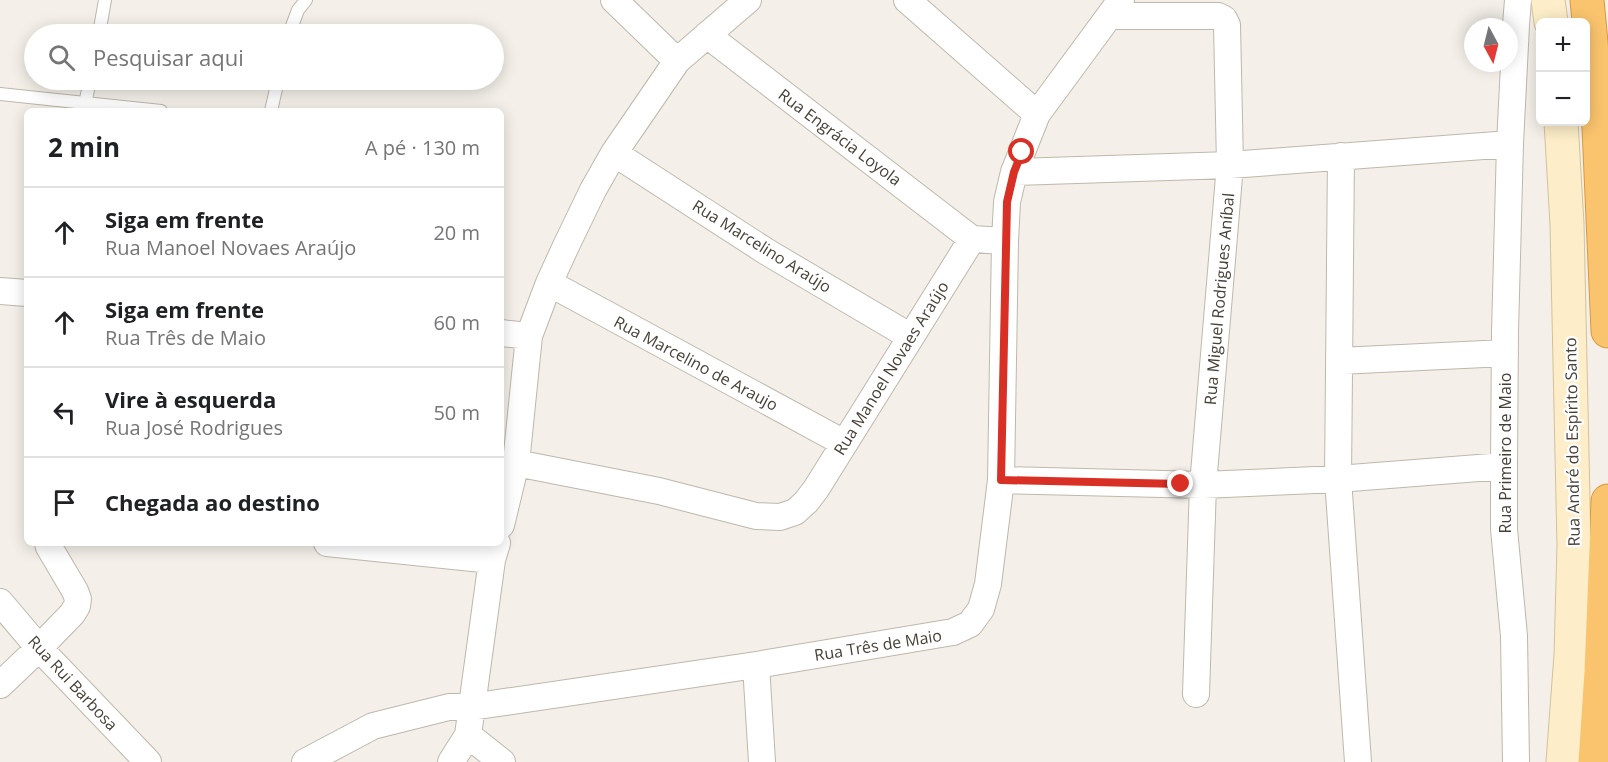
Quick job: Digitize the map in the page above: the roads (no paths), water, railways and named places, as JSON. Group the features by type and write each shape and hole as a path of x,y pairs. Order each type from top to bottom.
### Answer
{"highway":[{"path":"1587,0 1599,128 1608,331"},
{"path":"1595,762 1608,501"}],"street":[{"path":"614,0 677,61"},
{"path":"504,513 516,463 529,336 549,283 593,190 614,153 677,61 748,0"},
{"path":"907,0 1037,114"},
{"name":"Rua Primeiro de Maio","path":"1516,762 1514,636 1504,529 1504,466 1510,144 1518,0"},
{"path":"1548,0 1550,18"},
{"path":"972,239 1005,241 1007,202 1014,172 1037,114 1116,8"},
{"name":"Rua Miguel Rodrigues Aníbal","path":"1116,8 1218,16 1227,25 1230,165 1203,485 1196,694"},
{"name":"Rua Engrácia Loyola","path":"707,35 972,239"},
{"name":"Rua André do Espírito Santo","path":"1561,126 1567,224 1574,546 1563,762"},
{"path":"1014,172 1230,165 1510,144"},
{"name":"Rua Marcelino Araújo","path":"614,153 767,252 911,337"},
{"path":"1341,156 1338,479 1358,762"},
{"name":"Rua Manoel Novaes Araújo","path":"516,463 659,491 756,516 780,517 795,512 806,502 972,239"},
{"name":"Rua Três de Maio","path":"305,762 373,726 449,707 471,706 756,665 953,632 970,624 981,609 988,584 1001,480 1005,241"},
{"name":"Rua Marcelino de Araujo","path":"549,283 844,443"},
{"path":"0,291 24,293"},
{"path":"504,333 529,336"},
{"path":"1339,361 1505,353"},
{"path":"1001,480 1203,485 1338,479 1504,466"},
{"path":"0,685 39,648 77,606 78,599 75,591 49,546"},
{"path":"383,546 495,552 468,735 451,762"},
{"name":"Rua Rui Barbosa","path":"0,602 39,648 148,762"},
{"path":"756,665 762,762"},
{"path":"1542,762 1567,716"},
{"path":"468,735 502,762"}],"lane":[{"path":"101,24 105,0"},
{"path":"293,24 298,10 306,0"},
{"path":"85,104 88,90"},
{"path":"272,108 276,90"},
{"path":"0,94 128,108"}]}
